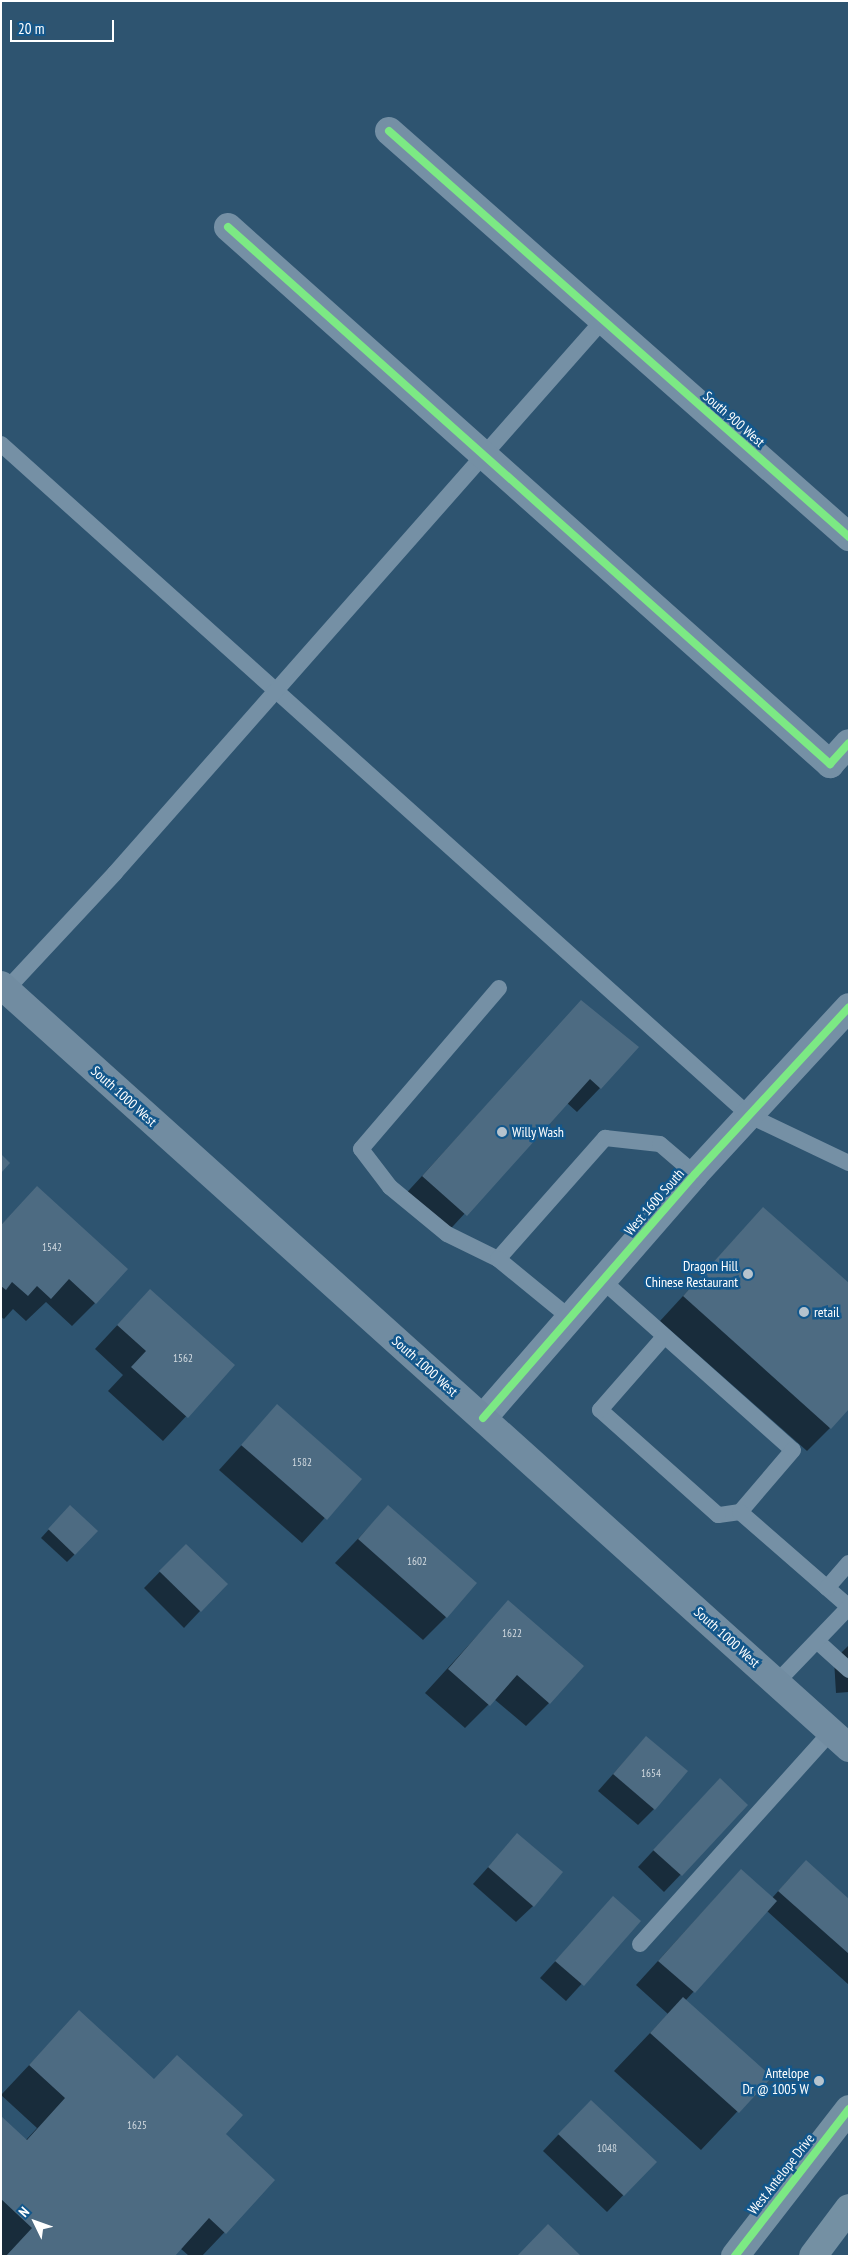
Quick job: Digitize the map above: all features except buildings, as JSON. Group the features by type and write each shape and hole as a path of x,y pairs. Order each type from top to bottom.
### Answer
{"main road":[{"name":"South 1000 West","path":"4,988 840,1740"},
{"name":"West Antelope Drive","path":"735,2256 849,2109"},
{"path":"813,2256 849,2208"}],"street":[{"name":"South 900 West","path":"389,131 849,536"},
{"path":"228,227 830,764 849,743"},
{"name":"West 1600 South","path":"483,1418 695,1174 849,1007"}],"lane":[{"path":"4,988 115,873 603,320"},
{"path":"1,444 750,1116 849,1163"},
{"path":"499,988 361,1149 390,1186 447,1234 498,1259 570,1318"},
{"path":"498,1259 606,1138 660,1144 695,1174"},
{"path":"603,1281 664,1337 794,1450 740,1512 718,1515 600,1410 664,1337"},
{"path":"740,1512 849,1607 818,1642 777,1682"},
{"path":"827,1588 849,1563"},
{"path":"818,1642 849,1670"},
{"path":"640,1944 840,1740"}],"cycle path":[{"path":"389,131 849,537"},
{"path":"228,227 830,764 849,743"},
{"path":"483,1418 695,1174 849,1007"},
{"path":"735,2256 849,2109"}],"place":[{"name":"Willy Wash","path":"502,1132"},
{"name":"Dragon Hill Chinese Restaurant","path":"748,1274"},
{"name":"retail","path":"804,1312"},
{"name":"Antelope Dr @ 1005 W","path":"819,2081"}]}
